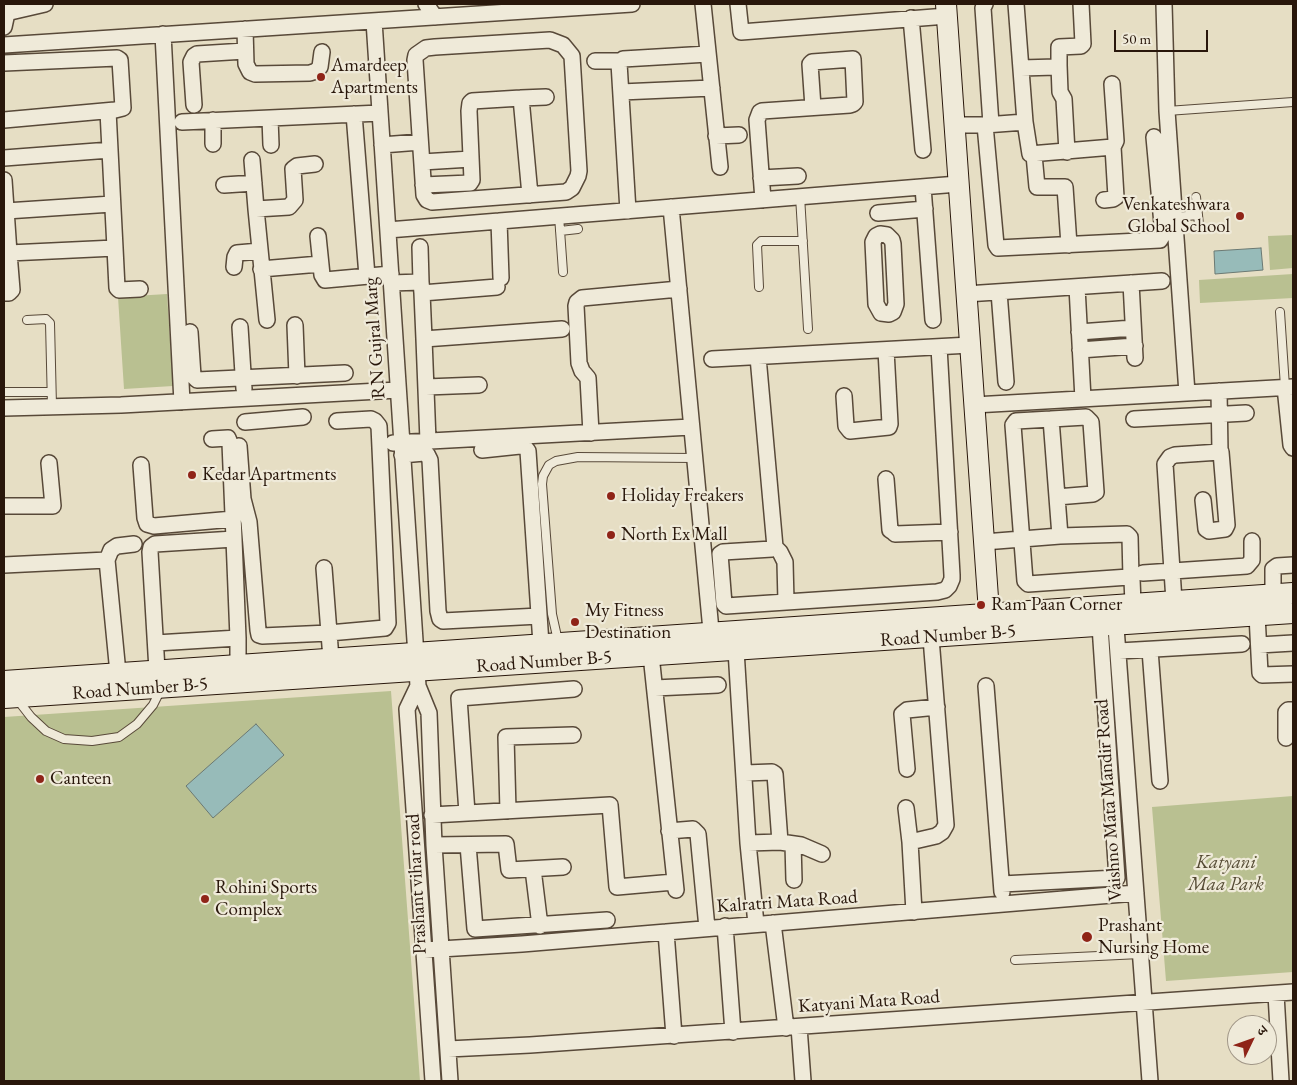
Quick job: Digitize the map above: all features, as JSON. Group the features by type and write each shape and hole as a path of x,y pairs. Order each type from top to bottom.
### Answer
{"street":[{"path":"6,14 45,4"},
{"path":"426,4 435,17"},
{"path":"4,45 632,4"},
{"path":"703,4 720,168"},
{"path":"4,681 118,673 160,679 238,665 331,659 417,670 550,644 712,642 849,623 990,624 946,10 911,18 741,32 738,4"},
{"path":"985,4 983,8 988,125 997,247 1160,240 1162,238 1154,137"},
{"path":"1016,4 1028,152 1034,155 1113,147"},
{"path":"1068,152 1064,99 1060,92 1059,47 1081,46 1084,43 1081,4"},
{"path":"1164,4 1168,112 1187,393"},
{"path":"911,18 924,150"},
{"name":"RN Gujral Marg","path":"374,21 417,670"},
{"path":"245,29 247,68 255,74 310,73 320,67 322,52"},
{"path":"163,34 182,402"},
{"path":"550,40 558,42 572,56 578,176 572,188 566,192 432,202 427,200 424,195 420,142 415,60 420,52 426,48 550,40"},
{"path":"194,105 191,62 194,56 197,54 245,51"},
{"path":"595,62 708,54"},
{"path":"4,63 119,58 122,108 108,111 4,120"},
{"path":"620,60 628,211"},
{"path":"1021,68 1056,67 1059,65"},
{"path":"1104,200 1116,197 1113,147 1116,141 1112,84"},
{"path":"621,92 712,88"},
{"path":"423,185 470,182 472,180 469,111 472,101 546,97"},
{"path":"521,98 530,195"},
{"path":"763,200 757,120 760,112 813,107"},
{"path":"108,111 117,288 119,290 140,289"},
{"path":"182,122 380,113"},
{"path":"354,114 366,276"},
{"path":"270,118 270,145"},
{"path":"213,120 213,144"},
{"path":"954,125 1025,122"},
{"path":"716,136 739,135"},
{"path":"382,145 420,142"},
{"path":"4,158 110,150"},
{"path":"1034,155 1037,187 1065,187 1069,245"},
{"path":"422,162 471,158"},
{"path":"252,160 267,320"},
{"path":"256,209 286,208 292,205 295,200 293,169 297,166 315,164"},
{"path":"760,178 798,176"},
{"path":"4,180 12,290 9,293 4,293"},
{"path":"224,185 254,183"},
{"path":"388,230 499,221 560,223 628,211 958,184"},
{"path":"923,187 933,320"},
{"path":"875,190 880,234"},
{"path":"6,211 112,204"},
{"path":"671,207 712,642"},
{"path":"878,213 925,209"},
{"path":"318,236 320,264 325,280 366,276 391,279 422,287 499,282 499,221"},
{"path":"9,253 115,248"},
{"path":"420,248 428,441"},
{"path":"234,267 235,256 238,253 260,251"},
{"path":"261,269 320,264"},
{"path":"966,294 1162,281"},
{"path":"1080,350 1135,352 1131,283"},
{"path":"1077,287 1083,399"},
{"path":"591,433 588,378 579,364 577,302 582,298 678,289"},
{"path":"999,292 1006,382"},
{"path":"295,325 297,376"},
{"path":"240,327 244,398"},
{"path":"1079,332 1133,328"},
{"path":"424,339 562,329"},
{"path":"190,332 194,379 197,380 345,373"},
{"path":"712,359 970,345"},
{"path":"775,547 772,549 723,552 720,554 724,604 726,606 945,590 952,579 939,347"},
{"path":"844,396 846,426 850,432 889,427 886,350"},
{"path":"758,356 775,547 780,552 784,562 786,602"},
{"path":"426,387 479,384"},
{"path":"974,405 1289,387 1293,448"},
{"path":"4,408 51,399 182,402 398,390"},
{"path":"1203,500 1206,529 1209,531 1225,528 1227,524 1220,452 1219,391"},
{"path":"268,397 270,420"},
{"path":"1134,419 1246,413"},
{"path":"245,422 303,417"},
{"path":"1057,497 1093,494 1096,492 1091,422 1086,417 1013,422 1024,578 1028,584 1247,566 1252,560 1252,541"},
{"path":"239,446 244,499 249,522 259,634 262,636 329,633 386,628 388,625 379,426 371,419 337,421"},
{"path":"1051,419 1060,536"},
{"path":"402,449 428,441 692,427"},
{"path":"212,439 226,438 230,440 238,665"},
{"path":"380,444 424,453 427,454 430,460 440,619 443,621 539,616"},
{"path":"482,450 524,446 528,452 539,616 550,644"},
{"path":"1174,601 1165,464 1170,457 1175,455 1220,452"},
{"path":"4,506 53,506 49,463"},
{"path":"141,464 147,524 154,526 233,519"},
{"path":"886,479 890,530 896,534 950,532"},
{"path":"984,542 1060,536 1127,534 1130,537 1137,576 1116,615 1117,878 1002,884"},
{"path":"160,679 156,643 151,547 155,544 234,539"},
{"path":"118,673 107,560 111,550 118,546 134,544"},
{"path":"4,565 107,560"},
{"path":"1273,595 1273,569 1277,566 1293,565"},
{"path":"324,568 331,659"},
{"path":"1116,615 1174,601 1293,593"},
{"path":"849,623 850,598"},
{"name":"Road Number B-5","path":"10,697 160,679 417,670 651,655 712,642 736,650 931,638 990,624 1116,615 1257,616 1293,613"},
{"name":"Vaishno Mata Mandir Road","path":"1116,615 1150,1081"},
{"path":"1257,616 1261,674 1293,674"},
{"path":"156,643 238,638"},
{"path":"910,842 936,836 942,832 946,825 931,638"},
{"path":"1258,646 1293,643"},
{"path":"1119,652 1242,644"},
{"path":"736,650 748,843 756,924"},
{"path":"1150,650 1160,782"},
{"path":"432,815 610,804 617,887 675,886 651,655"},
{"name":"Prashant vihar road","path":"417,670 429,713 432,815 450,1081"},
{"name":"Prashant vihar road","path":"417,670 407,709 433,1081"},
{"path":"655,688 718,685"},
{"path":"986,686 1003,904"},
{"path":"467,813 459,698 574,689"},
{"path":"907,770 902,714 907,710 937,707"},
{"path":"1286,738 1286,712 1293,710"},
{"path":"508,810 506,736 573,735"},
{"path":"744,773 772,772 775,774 794,880"},
{"path":"906,808 914,912"},
{"path":"669,831 693,829 698,834 707,928"},
{"path":"748,843 802,845 822,854"},
{"path":"434,845 506,844 509,870 563,868"},
{"path":"468,845 475,929 607,920"},
{"path":"533,869 540,926"},
{"name":"Kalratri Mata Road","path":"424,950 522,944 1136,893"},
{"path":"773,923 803,1081"},
{"path":"725,926 733,1032"},
{"path":"666,932 674,1036"},
{"name":"Katyani Mata Road","path":"448,1049 674,1036 1293,992"},
{"path":"1276,994 1281,1081"}],"lane":[{"path":"1168,112 1293,102"},
{"path":"800,196 808,329"},
{"path":"1196,197 1199,225"},
{"path":"1175,217 1198,215"},
{"path":"563,272 560,223 578,229"},
{"path":"759,287 756,248 759,243 761,241 803,241"},
{"path":"1280,312 1284,371 1289,387"},
{"path":"4,392 51,399 50,323 46,319 27,320"},
{"path":"1284,371 1293,371"},
{"path":"550,644 552,614 542,484 543,476 549,465 556,461 578,458 694,458"},
{"path":"10,697 46,731 64,739 92,741 119,737 137,724 153,705 160,679"},
{"path":"1015,960 1140,954"}],"green space":[{"path":"1293,235 1293,268 1270,270 1268,236"},
{"path":"1293,274 1293,298 1200,303 1199,280"},
{"path":"167,294 173,386 124,389 118,297"},
{"name":"Rohini Sports Complex","path":"391,691 420,1081 4,1081 4,717"},
{"name":"Katyani Maa Park","path":"1293,796 1293,972 1166,981 1152,807"}],"water":[{"path":"1261,248 1263,270 1215,274 1214,251"},
{"path":"256,724 284,755 213,818 186,786"}],"place":[{"name":"Amardeep Apartments","path":"321,77"},
{"name":"Venkateshwara Global School","path":"1240,216"},
{"name":"Kedar Apartments","path":"192,475"},
{"name":"Holiday Freakers","path":"611,496"},
{"name":"North Ex Mall","path":"611,535"},
{"name":"Ram Paan Corner","path":"981,605"},
{"name":"My Fitness Destination","path":"575,622"},
{"name":"Canteen","path":"40,779"},
{"name":"Rohini Sports Complex","path":"205,899"},
{"name":"Prashant Nursing Home","path":"1087,937"}]}
